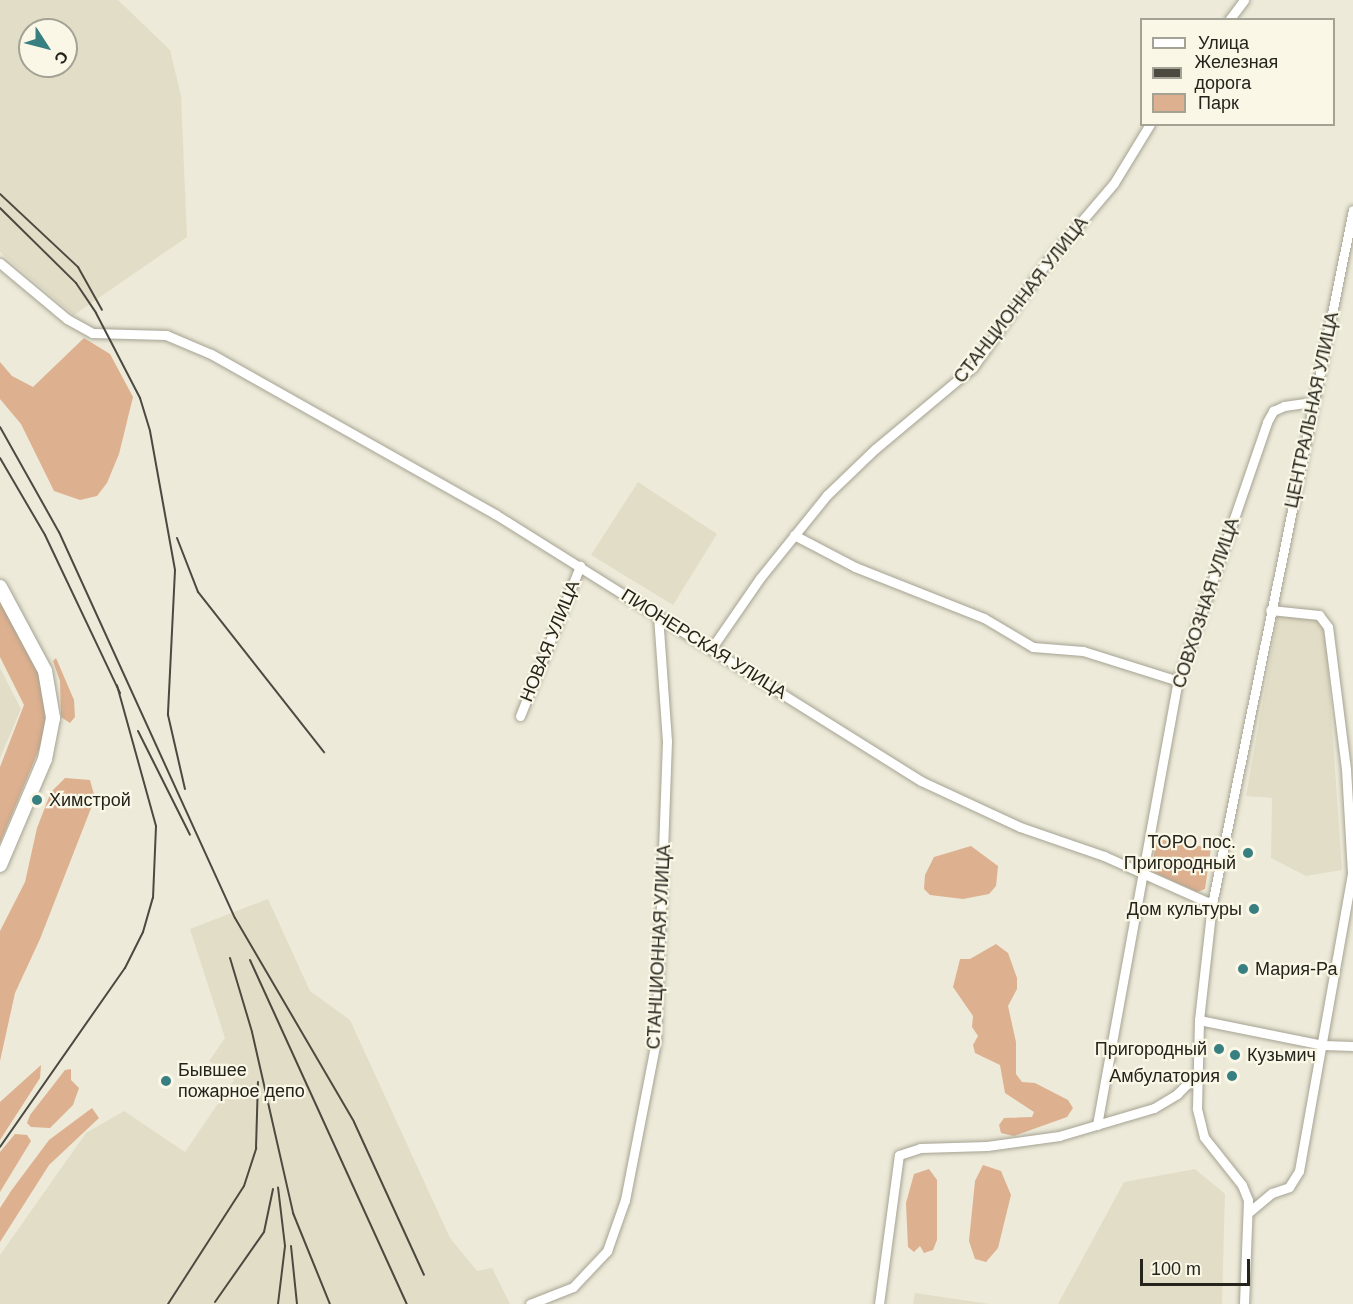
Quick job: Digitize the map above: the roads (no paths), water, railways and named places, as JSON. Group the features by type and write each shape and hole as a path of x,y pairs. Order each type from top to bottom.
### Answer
{"main road":[{"path":"0,587 45,672 53,718 45,759 0,865"}],"street":[{"path":"1230,18 1244,0"},
{"name":"СТАНЦИОННАЯ УЛИЦА","path":"711,649 794,535 827,495 875,449 973,367 1046,263 1114,183 1149,126"},
{"name":"ЦЕНТРАЛЬНАЯ УЛИЦА","path":"1245,1304 1250,1212 1242,1185 1204,1137 1197,1108 1199,1020 1212,904 1247,747 1270,610 1353,210"},
{"name":"ПИОНЕРСКАЯ УЛИЦА","path":"0,263 67,319 92,333 166,335 211,354 580,566 921,781 1020,827 1104,856 1144,876 1212,904"},
{"name":"СОВХОЗНАЯ УЛИЦА","path":"1097,1125 1179,681 1267,422 1273,411 1284,406 1314,402"},
{"path":"794,535 855,567 984,618 1033,647 1083,651 1179,681"},
{"name":"НОВАЯ УЛИЦА","path":"520,716 580,566"},
{"path":"1250,1212 1272,1192 1289,1187 1299,1171 1352,873 1350,768 1328,627 1319,615 1270,610"},
{"name":"СТАНЦИОННАЯ УЛИЦА","path":"530,1304 573,1287 607,1251 625,1200 657,1041 668,741 658,615"},
{"path":"1199,1020 1323,1045 1353,1047"},
{"path":"879,1304 899,1155 920,1148 1035,1141 1097,1125 1162,1104 1196,1075"}],"railway":[{"path":"0,194 78,267 102,310"},
{"path":"0,208 76,283 96,313 140,398 150,431 175,570 168,715 185,789"},
{"path":"0,427 59,532 235,918 354,1122 424,1275"},
{"path":"0,458 45,535 120,693"},
{"path":"177,538 198,592 324,752"},
{"path":"0,1147 125,968 143,932 153,898 156,826 117,685"},
{"path":"138,731 190,835"},
{"path":"230,958 252,1032 293,1213 330,1304"},
{"path":"250,960 407,1304"},
{"path":"168,1304 244,1186 256,1148 258,1082"},
{"path":"278,1187 285,1246 278,1304"},
{"path":"215,1302 264,1232 273,1189"},
{"path":"291,1246 297,1304"}],"place":[{"name":"Химстрой","path":"37,800"},
{"name":"ТОРО пос. Пригородный","path":"1248,853"},
{"name":"Дом культуры","path":"1254,909"},
{"name":"Мария-Ра","path":"1243,969"},
{"name":"Пригородный","path":"1219,1049"},
{"name":"Кузьмич","path":"1235,1055"},
{"name":"Амбулатория","path":"1232,1076"},
{"name":"Бывшее пожарное депо","path":"166,1081"}]}
